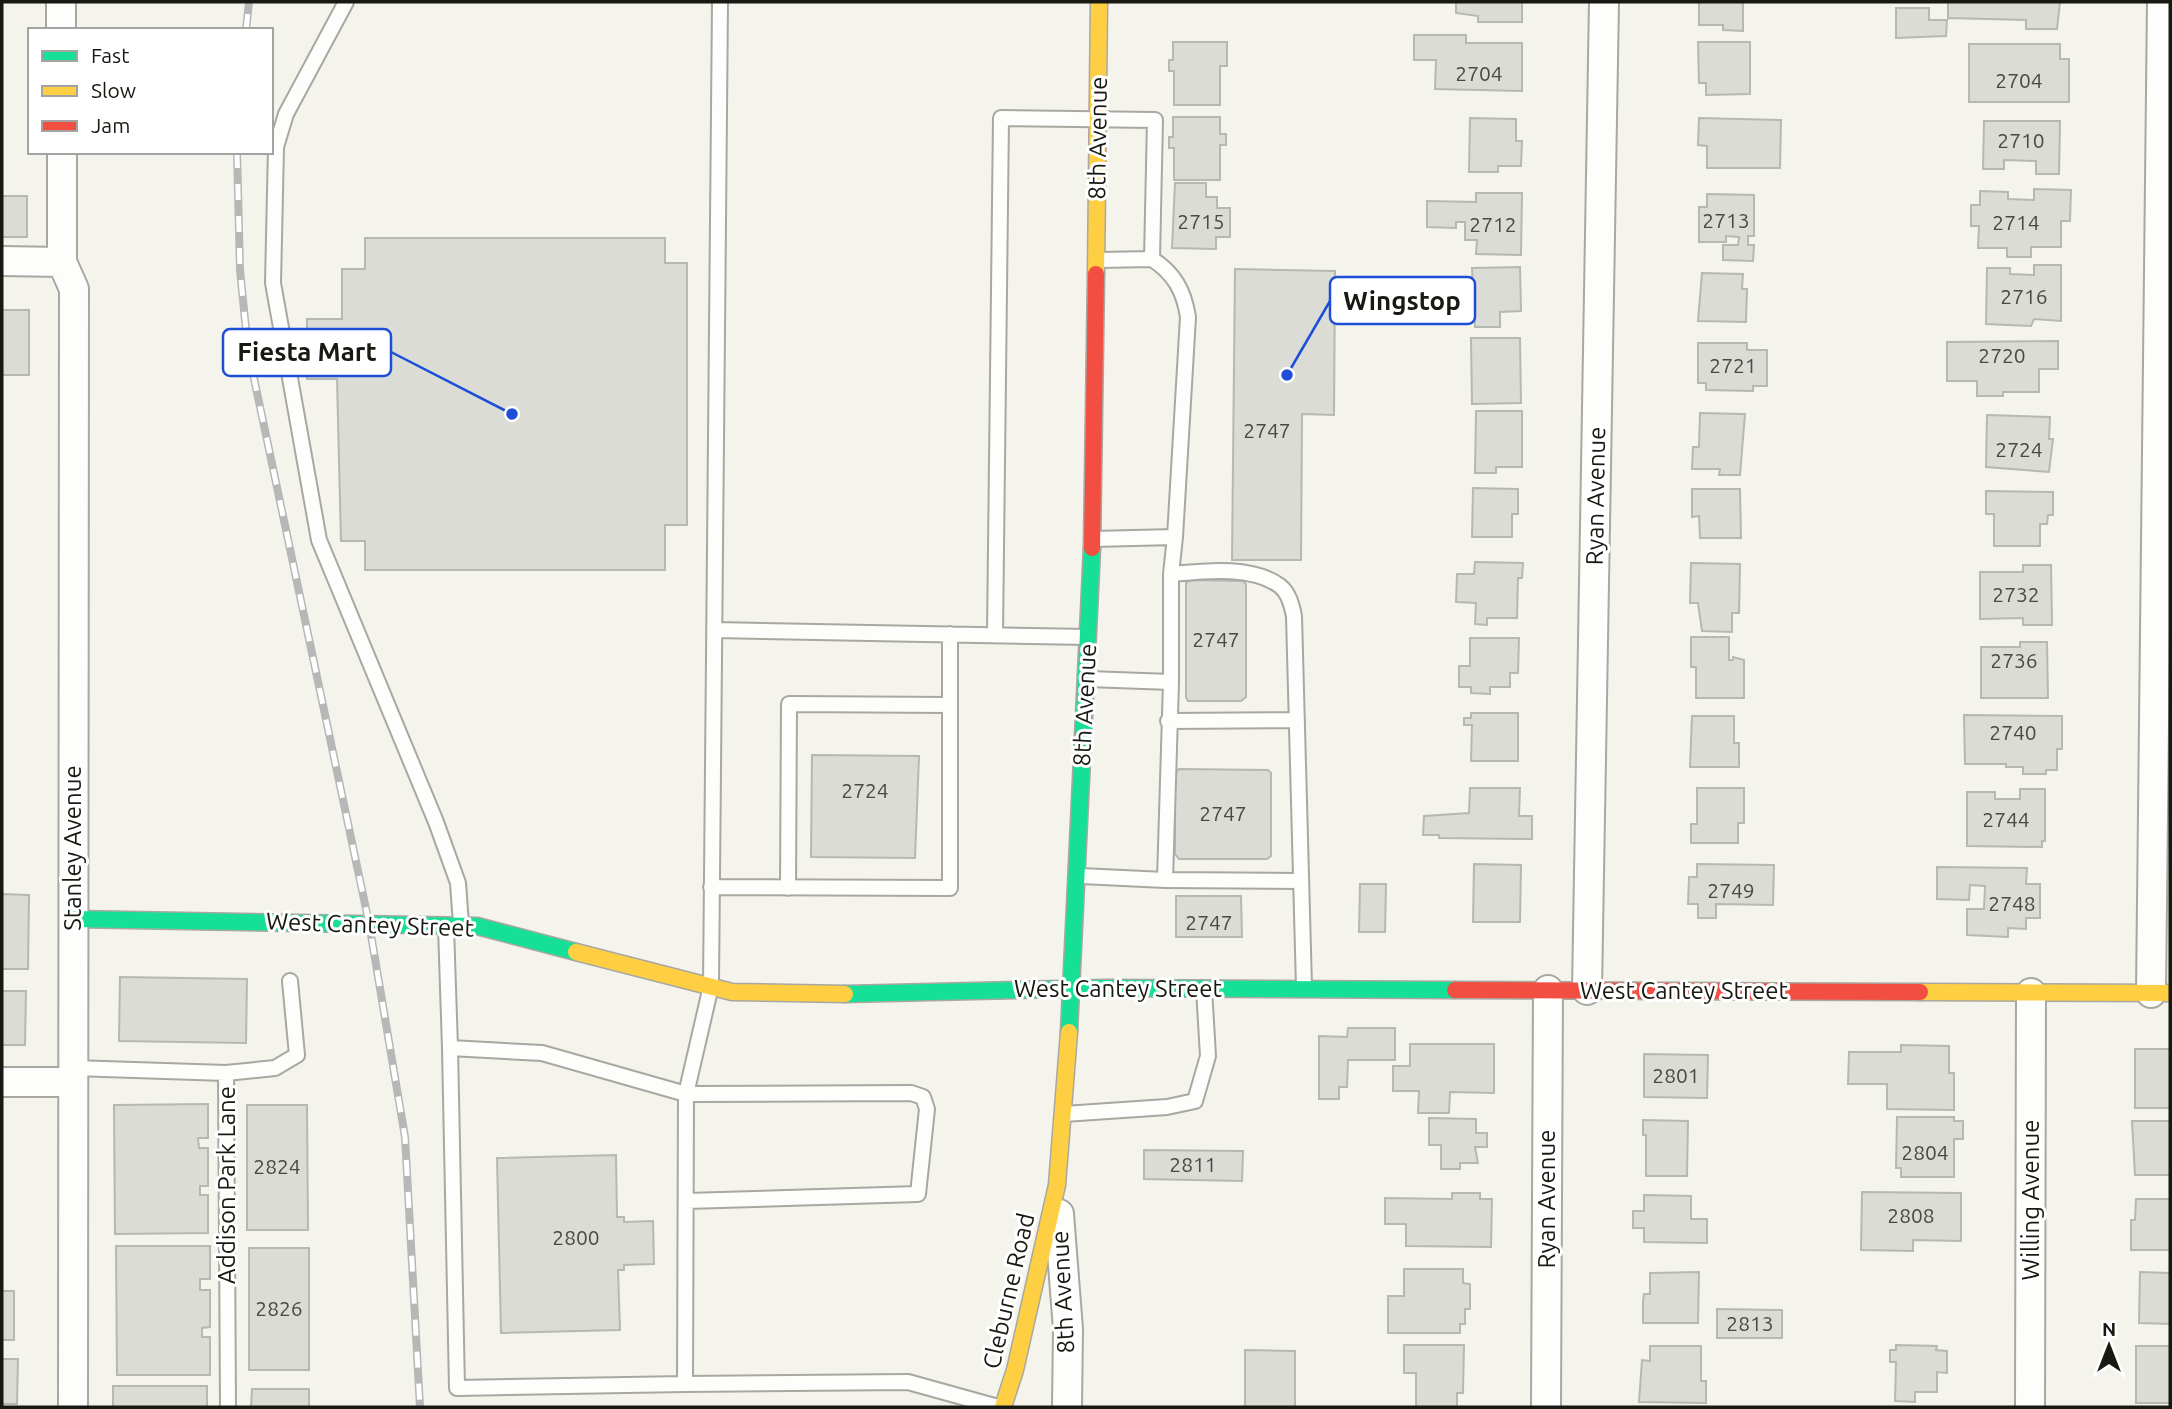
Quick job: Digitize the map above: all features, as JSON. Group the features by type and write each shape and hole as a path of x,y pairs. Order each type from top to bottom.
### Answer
{"street":[{"path":"61,2 61,28"},
{"name":"8th Avenue","path":"1067,1407 1068,1329 1057,1185 1073,988 1093,539 1099,2"},
{"name":"Ryan Avenue","path":"1587,990 1604,2"},
{"path":"2160,993 2162,2"},
{"path":"2,261 62,262 62,154"},
{"name":"Stanley Avenue","path":"62,262 74,289 73,1407"},
{"name":"West Cantey Street","path":"73,919 477,926 732,992 870,994 1073,988 1204,988 2160,993"},
{"name":"Ryan Avenue","path":"1546,1407 1548,990"},
{"name":"Willing Avenue","path":"2030,1407 2031,993"},
{"path":"2,1082 73,1075"},
{"name":"Cleburne Road","path":"1000,1407 1015,1370 1057,1185"}],"lane":[{"path":"346,2 286,114 275,146 273,283 319,540 458,883 450,1048 457,1388 908,1382 1000,1407"},
{"path":"685,1384 686,1094 711,986 720,2"},
{"path":"995,634 1000,118 1155,120 1152,259"},
{"path":"1096,260 1152,259 1166,268 1178,284 1188,317 1171,574 1171,682 1165,880"},
{"path":"1093,539 1175,537"},
{"path":"1171,574 1230,572 1259,577 1281,587 1291,601 1294,616 1304,989"},
{"path":"715,630 1088,637"},
{"path":"711,887 950,888 950,634"},
{"path":"1086,679 1171,682"},
{"path":"788,888 789,705 950,705"},
{"path":"1168,721 1297,720"},
{"path":"1077,876 1301,881"},
{"path":"226,1073 275,1068 297,1055 290,981"},
{"path":"1063,1114 1167,1107 1195,1101 1208,1056 1204,988"},
{"path":"450,1048 542,1053 686,1094 911,1093 923,1097 927,1109 918,1194 686,1201"},
{"name":"Addison Park Lane","path":"73,1075 226,1073 228,1407"}],"building":[{"path":"1456,2 1522,2 1522,22 1478,22 1478,16 1456,13"},
{"path":"1699,2 1743,2 1743,31 1723,30 1723,25 1699,25"},
{"path":"1948,2 2060,2 2057,29 2026,29 2026,20 1948,18"},
{"path":"1896,8 1929,8 1929,20 1947,20 1946,36 1896,38"},
{"path":"1414,35 1466,35 1466,43 1522,43 1522,91 1435,89 1436,60 1414,60"},
{"path":"1173,42 1227,42 1227,66 1220,66 1220,105 1174,105 1174,71 1169,71 1169,60 1173,60"},
{"path":"1698,42 1750,42 1750,94 1706,95 1706,83 1699,83"},
{"path":"1969,44 2060,44 2060,59 2069,59 2069,102 1969,102"},
{"path":"1173,117 1220,117 1220,134 1226,134 1226,145 1220,145 1220,180 1174,180 1174,148 1169,148 1169,137 1173,137"},
{"path":"1470,118 1516,119 1516,141 1522,141 1521,166 1498,166 1498,172 1469,172"},
{"path":"1699,118 1781,120 1780,168 1707,168 1707,146 1698,145"},
{"path":"1984,121 2060,121 2059,174 2036,174 2036,161 2004,160 2004,169 1983,169"},
{"path":"1175,183 1206,183 1206,197 1217,197 1217,208 1230,208 1230,237 1216,237 1216,249 1172,248"},
{"path":"2034,189 2071,190 2070,221 2061,221 2061,247 2031,247 2031,257 2007,257 2007,248 1978,248 1979,226 1971,226 1971,205 1980,205 1980,191 2008,192 2008,199 2034,200"},
{"path":"1476,193 1522,193 1521,255 1476,254 1477,240 1465,240 1465,222 1456,222 1456,228 1427,227 1427,201 1476,202"},
{"path":"1707,194 1754,195 1754,236 1748,236 1748,245 1754,245 1753,261 1723,260 1723,245 1738,245 1739,237 1726,236 1726,242 1699,242 1699,207 1707,207"},
{"path":"2,196 27,196 27,237 2,237"},
{"path":"365,238 665,238 665,263 687,263 687,525 665,525 665,570 365,570 365,541 341,541 337,379 307,379 307,319 342,319 342,269 365,269"},
{"path":"2034,265 2061,265 2061,321 2034,319 2031,326 1986,324 1987,268 2010,268 2010,274 2034,275"},
{"path":"1520,267 1521,311 1500,312 1500,327 1475,327 1472,268"},
{"path":"1235,269 1335,271 1334,415 1302,414 1301,560 1232,560"},
{"path":"1702,273 1743,274 1742,289 1747,289 1746,322 1698,321"},
{"path":"2,310 29,310 29,375 2,375"},
{"path":"1471,338 1520,338 1521,403 1472,404"},
{"path":"2058,341 2058,369 2039,369 2039,392 2003,392 2003,396 1977,396 1977,381 1947,381 1947,342"},
{"path":"1698,343 1747,343 1747,350 1767,350 1767,386 1753,386 1753,391 1706,390 1706,383 1698,383"},
{"path":"1476,411 1522,411 1522,467 1496,467 1496,473 1475,473"},
{"path":"1700,413 1745,414 1740,475 1719,475 1720,469 1692,469 1693,447 1699,447"},
{"path":"1987,415 2050,417 2049,439 2053,439 2049,472 1986,467"},
{"path":"1473,488 1518,489 1518,514 1512,514 1512,537 1472,537"},
{"path":"1692,489 1740,489 1741,538 1700,538 1699,516 1692,517"},
{"path":"1986,491 2053,492 2053,515 2048,515 2047,524 2040,524 2040,546 1994,546 1994,514 1986,514"},
{"path":"1475,562 1523,563 1522,578 1518,578 1517,618 1487,618 1487,625 1475,624 1476,603 1456,602 1457,574 1474,574"},
{"path":"1691,563 1740,564 1739,613 1732,613 1732,632 1702,631 1698,603 1690,603"},
{"path":"2023,565 2051,565 2052,625 2023,625 2023,618 1980,619 1980,572 2023,572"},
{"path":"1190,580 1243,581 1246,584 1246,697 1241,701 1188,701 1186,697 1186,583"},
{"path":"1691,637 1729,637 1729,660 1733,660 1733,657 1744,660 1744,698 1696,698 1696,667 1691,667"},
{"path":"1470,638 1519,638 1518,673 1510,673 1510,687 1490,687 1490,694 1471,693 1471,687 1459,687 1459,666 1470,666"},
{"path":"2020,642 2047,642 2048,698 1981,698 1981,647 2020,647"},
{"path":"1471,713 1518,713 1518,761 1471,761 1472,725 1464,725 1464,718 1471,718"},
{"path":"1964,715 2062,716 2062,749 2057,749 2057,770 2046,770 2046,774 2023,774 2023,767 2006,767 2006,764 1965,764"},
{"path":"1692,716 1734,716 1734,743 1739,743 1739,767 1690,767"},
{"path":"812,755 919,756 915,858 811,857"},
{"path":"1179,769 1268,770 1271,773 1271,856 1267,859 1179,859 1175,854 1175,773"},
{"path":"1470,788 1520,788 1519,816 1532,816 1532,839 1439,838 1439,835 1423,835 1424,816 1469,813"},
{"path":"1697,788 1744,788 1744,823 1738,823 1738,843 1691,843 1691,824 1697,824"},
{"path":"2020,789 2045,789 2045,841 2042,841 2042,847 1967,846 1967,792 1995,792 1995,799 2020,799"},
{"path":"1474,864 1521,865 1520,922 1473,922"},
{"path":"1697,864 1774,865 1773,905 1716,904 1716,918 1698,918 1698,904 1688,904 1689,877 1697,877"},
{"path":"1937,867 2027,868 2026,884 2040,884 2040,918 2026,918 2026,929 2008,928 2008,937 1967,935 1967,909 1984,909 1985,886 1970,885 1969,900 1937,899"},
{"path":"1360,884 1386,884 1385,932 1359,932"},
{"path":"2,894 29,895 28,969 2,969"},
{"path":"1176,896 1241,896 1242,937 1176,937"},
{"path":"120,977 247,979 246,1043 119,1041"},
{"path":"2,991 26,991 25,1045 2,1045"},
{"path":"1348,1028 1395,1028 1395,1060 1348,1060 1347,1087 1339,1087 1339,1099 1319,1099 1319,1036 1347,1037"},
{"path":"1410,1044 1494,1044 1494,1093 1450,1092 1449,1113 1418,1113 1419,1091 1393,1091 1393,1066 1410,1066"},
{"path":"1901,1045 1949,1046 1949,1073 1954,1073 1954,1110 1887,1109 1887,1084 1848,1084 1849,1052 1901,1052"},
{"path":"2135,1049 2170,1049 2170,1108 2135,1108"},
{"path":"1644,1054 1708,1055 1707,1098 1644,1097"},
{"path":"208,1104 208,1138 198,1138 199,1148 208,1148 208,1186 200,1186 200,1195 208,1195 208,1233 115,1234 114,1105"},
{"path":"247,1105 307,1105 308,1230 247,1230"},
{"path":"1897,1117 1954,1117 1954,1121 1963,1121 1963,1139 1954,1139 1954,1177 1901,1177 1901,1168 1896,1168"},
{"path":"1429,1118 1476,1119 1476,1133 1487,1133 1487,1147 1475,1147 1478,1163 1460,1163 1460,1169 1441,1169 1441,1145 1429,1145"},
{"path":"1643,1120 1688,1121 1687,1176 1646,1176 1646,1135 1643,1135"},
{"path":"2132,1121 2170,1121 2170,1175 2135,1175"},
{"path":"1144,1150 1243,1151 1242,1181 1144,1179"},
{"path":"616,1155 617,1217 624,1217 624,1222 653,1221 654,1264 624,1265 624,1270 618,1270 620,1330 501,1333 497,1158"},
{"path":"1862,1192 1961,1193 1961,1241 1913,1240 1913,1251 1861,1250"},
{"path":"1452,1193 1480,1193 1480,1199 1492,1199 1491,1247 1406,1246 1406,1224 1385,1224 1385,1198 1452,1199"},
{"path":"1644,1195 1691,1196 1691,1219 1707,1219 1707,1243 1644,1242 1644,1228 1633,1228 1633,1211 1644,1211"},
{"path":"2136,1199 2170,1199 2170,1250 2131,1250 2131,1220 2135,1220"},
{"path":"116,1246 210,1246 210,1279 200,1279 200,1290 210,1290 210,1327 202,1328 202,1337 210,1337 210,1375 117,1375"},
{"path":"249,1248 309,1248 309,1370 249,1370"},
{"path":"1404,1269 1463,1269 1463,1283 1470,1284 1470,1309 1465,1309 1465,1324 1460,1324 1460,1333 1388,1333 1388,1296 1404,1296"},
{"path":"1699,1272 1698,1323 1643,1323 1643,1301 1644,1294 1650,1294 1650,1273"},
{"path":"2140,1272 2170,1273 2170,1324 2139,1323"},
{"path":"2,1291 14,1291 14,1340 2,1340"},
{"path":"1717,1309 1782,1310 1782,1338 1717,1338"},
{"path":"1404,1345 1464,1345 1463,1393 1457,1393 1457,1407 1416,1407 1416,1373 1404,1373"},
{"path":"1896,1345 1937,1346 1936,1350 1947,1351 1947,1373 1937,1372 1937,1392 1915,1392 1915,1402 1895,1401 1896,1362 1890,1362 1890,1350 1896,1350"},
{"path":"1650,1346 1701,1346 1701,1381 1706,1381 1706,1403 1639,1402 1642,1360 1650,1361"},
{"path":"2136,1346 2170,1346 2170,1403 2136,1403"},
{"path":"1245,1350 1295,1351 1295,1407 1245,1407"},
{"path":"2,1359 18,1359 17,1404 2,1404"},
{"path":"113,1386 207,1386 207,1407 113,1407"},
{"path":"252,1389 309,1389 309,1407 251,1407"}],"railway":[{"path":"246,28 249,2"},
{"path":"237,154 240,270 248,350 369,923 405,1137 420,1407"}],"traffic: fast":[{"path":"1069,1032 1092,548"},
{"path":"73,919 477,926 576,952"},
{"path":"845,994 1106,988 1455,990"}],"traffic: slow":[{"path":"1096,274 1099,2"},
{"path":"576,952 732,992 845,994"},
{"path":"1920,992 2170,993"},
{"path":"1003,1407 1015,1370 1057,1185 1069,1032"}],"traffic: jam":[{"path":"1092,548 1096,274"},
{"path":"1455,990 1920,992"}],"place":[{"name":"Wingstop","path":"1287,375"},
{"name":"Fiesta Mart","path":"512,414"}]}
